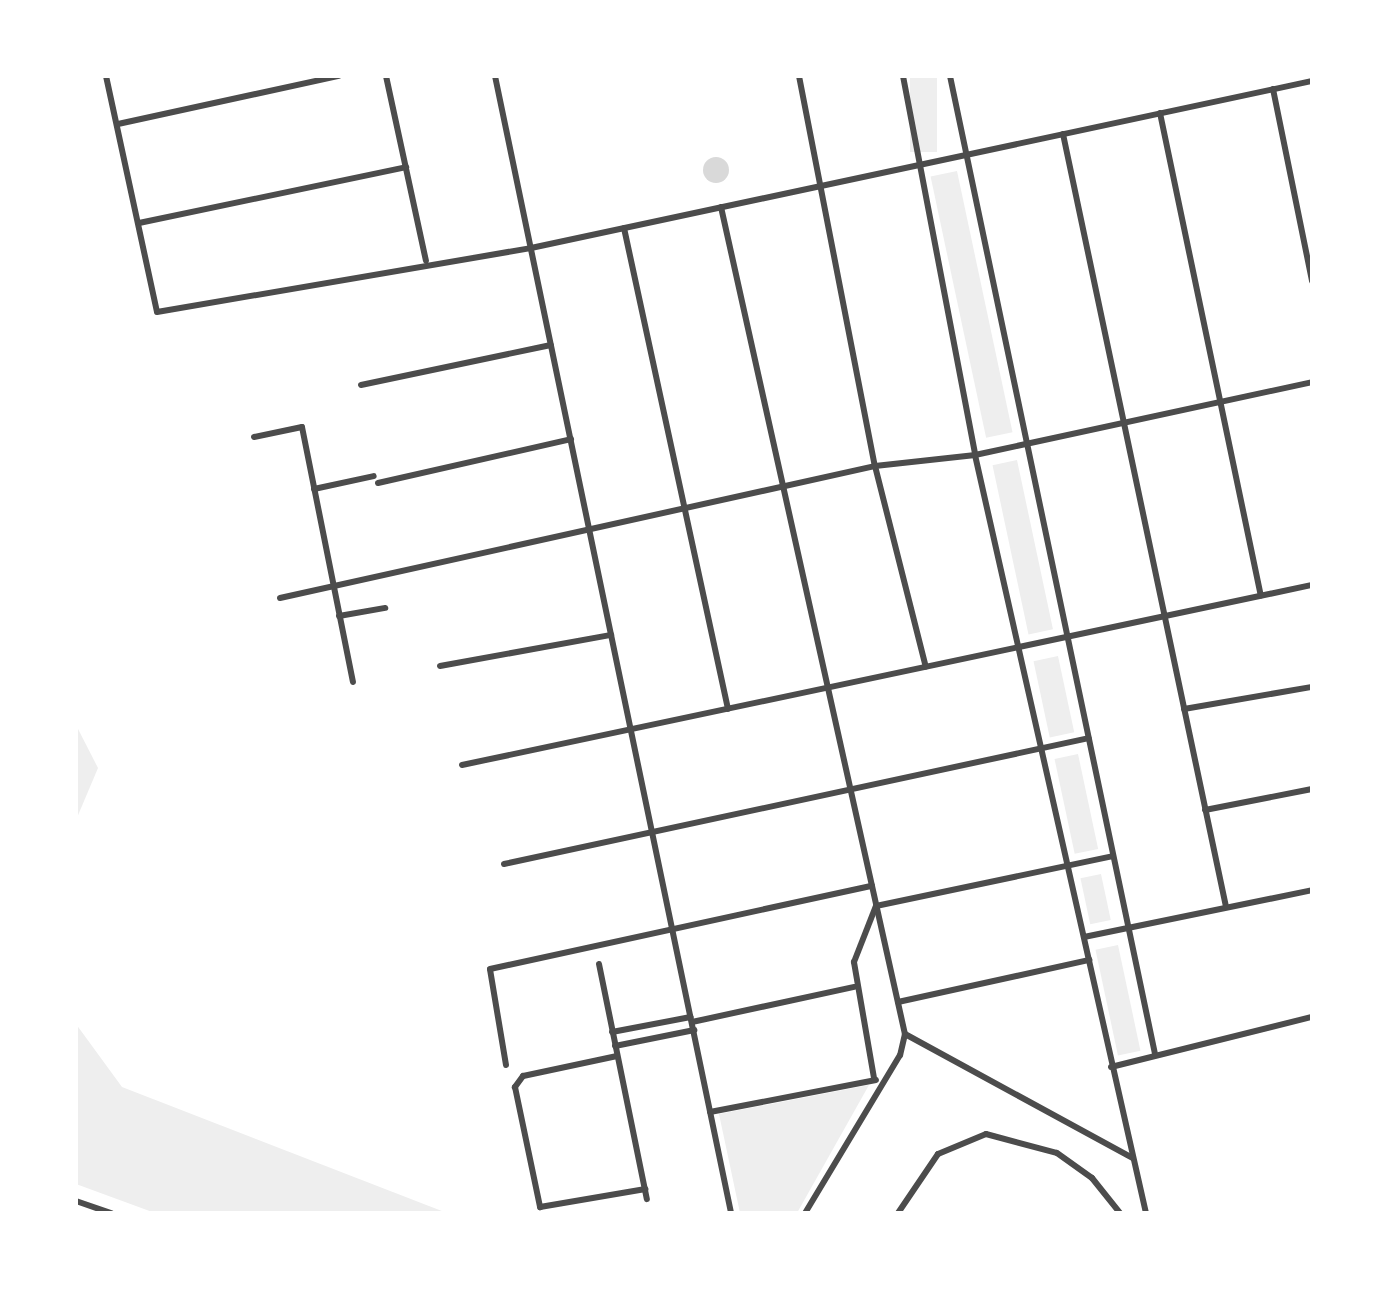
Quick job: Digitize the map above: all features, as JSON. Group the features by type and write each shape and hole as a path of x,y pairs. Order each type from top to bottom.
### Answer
{"street":[{"path":"106,76 157,312 329,277 531,248 1312,81"},
{"path":"118,124 339,76"},
{"path":"386,76 426,261"},
{"path":"495,76 731,1213"},
{"path":"799,76 823,185 875,466 926,667"},
{"path":"903,76 975,455 1023,646 1111,1067 1146,1213"},
{"path":"950,76 1155,1054"},
{"path":"1273,89 1312,281"},
{"path":"1160,113 1261,596"},
{"path":"1063,134 1226,907"},
{"path":"139,223 406,167"},
{"path":"721,207 905,1034 883,1084 805,1213"},
{"path":"624,228 728,709"},
{"path":"361,385 551,345"},
{"path":"280,598 875,466 975,455 1312,382"},
{"path":"254,437 302,427 353,682"},
{"path":"314,489 571,439"},
{"path":"462,765 1312,585"},
{"path":"339,616 385,608"},
{"path":"440,666 611,635"},
{"path":"1184,709 1312,687"},
{"path":"504,864 1089,738"},
{"path":"1205,810 1312,789"},
{"path":"876,906 1113,856"},
{"path":"506,1065 490,969 672,926 872,886"},
{"path":"1084,937 1312,890"},
{"path":"876,906 854,962 854,987 874,1078 883,1084"},
{"path":"898,1002 1089,960"},
{"path":"599,964 647,1199"},
{"path":"612,1032 854,987"},
{"path":"1111,1067 1312,1017"},
{"path":"615,1046 694,1030"},
{"path":"905,1034 1132,1158"},
{"path":"617,1056 523,1076 515,1087 540,1207 645,1189"},
{"path":"710,1112 874,1078"},
{"path":"898,1213 938,1154 986,1134 1057,1153 1092,1178 1120,1213"},
{"path":"76,1201 111,1213"}],"shaded area":[{"path":"910,76 937,76 937,152 910,152"},
{"path":"716,157 725,161 729,170 725,179 716,183 707,179 703,170 707,161"},
{"path":"957,171 1013,432 986,438 931,177"},
{"path":"1017,460 1053,629 1029,634 993,465"},
{"path":"1058,656 1074,732 1050,737 1034,661"},
{"path":"76,725 98,768 76,820"},
{"path":"1078,754 1098,849 1075,854 1055,759"},
{"path":"1101,874 1111,920 1090,924 1080,878"},
{"path":"1118,945 1140,1051 1118,1055 1096,950"},
{"path":"76,1024 122,1087 447,1213 155,1213 76,1184"},
{"path":"869,1085 797,1213 740,1213 719,1114"}]}
